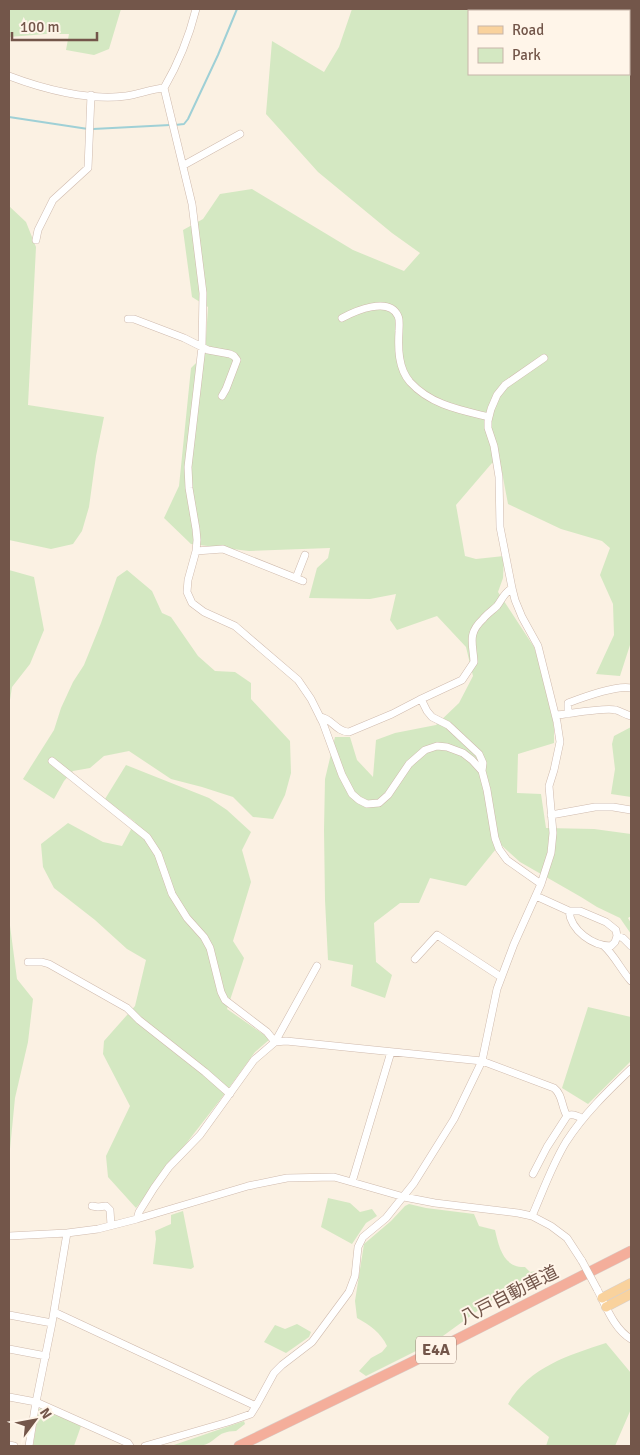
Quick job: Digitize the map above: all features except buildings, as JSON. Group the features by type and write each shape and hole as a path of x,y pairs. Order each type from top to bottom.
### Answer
{"highway":[{"name":"八戸自動車道","path":"240,1446 367,1385 631,1251"}],"main road":[{"path":"604,1302 631,1283"},
{"path":"604,1302 631,1294"}],"street":[{"path":"196,9 174,71 164,88 192,204 203,293 202,347 188,467 188,488 196,530 196,551 188,580 187,592 192,603 204,612 235,626 298,680 320,717 342,775 352,794 359,800 367,804 379,802 388,795 409,764 425,750 438,746 463,753 482,772"},
{"path":"9,76 24,82 67,93 112,97 126,96 154,88 164,88"},
{"path":"36,240 41,224 53,200 88,168 91,95"},
{"path":"184,165 240,134"},
{"path":"342,318 361,309 372,307 386,307 395,311 399,317 399,358 403,371 410,381 436,402 489,417"},
{"path":"128,319 134,319 184,338 208,350 234,356 237,360 222,396"},
{"path":"145,1446 251,1414 274,1373 312,1342 349,1292 355,1276 358,1247 363,1237 386,1218 414,1183 454,1119 482,1061 497,989 514,944 541,884 551,853 552,833 549,786 560,742 556,715 538,646 518,608 512,588 500,527 499,477 494,446 488,428 491,409 505,385 544,358"},
{"path":"196,551 223,549 300,580 305,555"},
{"path":"320,717 326,717 340,730 349,732 392,714 462,680 474,662 472,634 476,625 497,606 505,592 512,588"},
{"path":"568,714 568,703 584,697 622,688 631,688"},
{"path":"421,699 432,717 448,726 479,754 483,763 482,772 495,838 499,849 507,860 541,884"},
{"path":"556,715 616,710 631,716"},
{"path":"52,761 147,837 158,854 172,894 187,918 204,937 210,948 221,992 225,1000 267,1032 275,1042"},
{"path":"551,815 595,807 631,810"},
{"path":"536,896 569,912 580,911 606,922 616,930 615,942 611,946 604,946 593,942 581,933 570,920 569,912"},
{"path":"415,959 437,935 501,977"},
{"path":"617,936 623,938 631,946"},
{"path":"604,946 631,981"},
{"path":"28,962 49,964 127,1008 139,1020 230,1094"},
{"path":"137,1219 139,1212 164,1174 200,1134 254,1060 275,1042 316,966"},
{"path":"275,1042 286,1041 482,1061 554,1088 561,1096 567,1116"},
{"path":"352,1182 391,1052"},
{"path":"532,1216 551,1169 567,1140 597,1102 631,1069"},
{"path":"534,1174 547,1147 567,1116 569,1114 575,1115 583,1119"},
{"path":"9,1236 67,1233 111,1225 248,1186 287,1178 334,1177 404,1197 532,1216 552,1226 567,1238 621,1330 631,1339"},
{"path":"92,1206 106,1206 110,1210 111,1225"},
{"path":"29,1446 67,1233"},
{"path":"54,1312 256,1406"},
{"path":"9,1315 52,1323"},
{"path":"9,1349 46,1356"},
{"path":"9,1397 36,1402 128,1443 130,1446"},
{"path":"9,1445 14,1446"}],"green space":[{"path":"9,9 121,9 109,49 94,55 66,50 69,34 9,37"},
{"path":"352,9 631,9 631,645 620,676 596,674 614,635 613,604 600,575 610,548 602,541 561,529 508,504 501,467 492,463 456,505 465,556 476,559 504,556 503,578 498,592 534,647 551,699 554,743 518,754 517,793 541,794 546,828 594,829 631,834 631,916 628,918 631,923 631,934 620,918 597,907 520,862 500,844 466,886 430,878 419,903 400,903 374,923 376,962 392,975 385,998 351,986 353,965 328,960 325,900 325,779 335,737 350,737 357,760 373,777 376,740 395,733 436,725 459,703 473,676 466,647 437,616 397,630 390,620 396,594 370,599 309,598 317,568 328,558 330,548 249,551 191,544 164,518 179,486 191,368 205,354 208,307 192,297 183,230 203,219 220,194 252,189 353,250 404,271 420,253 392,233 318,172 266,114 272,41 324,72 339,47"},
{"path":"9,206 26,222 36,247 28,405 104,417 89,507 82,531 73,544 51,549 9,540"},
{"path":"9,570 34,577 44,630 30,664 12,687 9,706"},
{"path":"127,570 152,591 162,613 171,617 198,656 215,671 235,672 251,683 251,699 290,741 291,773 285,795 273,819 253,817 233,797 171,779 129,751 104,756 90,768 73,771 64,781 54,799 23,779 54,730 61,708 73,682 84,665 117,577"},
{"path":"631,727 631,797 611,794 615,769 612,744 614,736"},
{"path":"126,765 209,798 227,810 251,832 242,850 251,882 233,941 244,958 227,1009 270,1039 255,1052 136,1208 108,1177 106,1156 130,1106 103,1054 104,1041 135,1006 146,960 127,949 95,920 54,888 43,867 41,844 68,823 103,842 122,846 135,822 105,799"},
{"path":"9,918 17,979 33,999 28,1042 15,1098 9,1159"},
{"path":"588,1007 631,1017 631,1061 588,1104 562,1088"},
{"path":"328,1198 350,1203 360,1212 372,1209 377,1216 366,1223 352,1244 321,1227"},
{"path":"409,1204 474,1214 479,1226 495,1230 498,1244 507,1260 512,1264 525,1267 530,1272 537,1271 538,1275 498,1296 436,1341 366,1376 359,1371 371,1358 382,1352 387,1346 375,1330 357,1318 355,1301 364,1244"},
{"path":"183,1211 194,1267 191,1269 153,1264 155,1231 171,1224 171,1215"},
{"path":"297,1324 311,1332 309,1337 286,1353 264,1342 275,1325 285,1329"},
{"path":"606,1343 631,1373 631,1409 615,1446 546,1446 549,1437 508,1404 517,1391 538,1372 578,1352"},
{"path":"42,1408 81,1426 74,1446 33,1446 39,1409"},
{"path":"244,1421 245,1424 236,1431 224,1433 206,1444 193,1447 171,1446"}],"waterway":[{"path":"175,125 184,124 188,119 237,9"},
{"path":"9,117 88,129"},
{"path":"93,129 170,125"}]}
